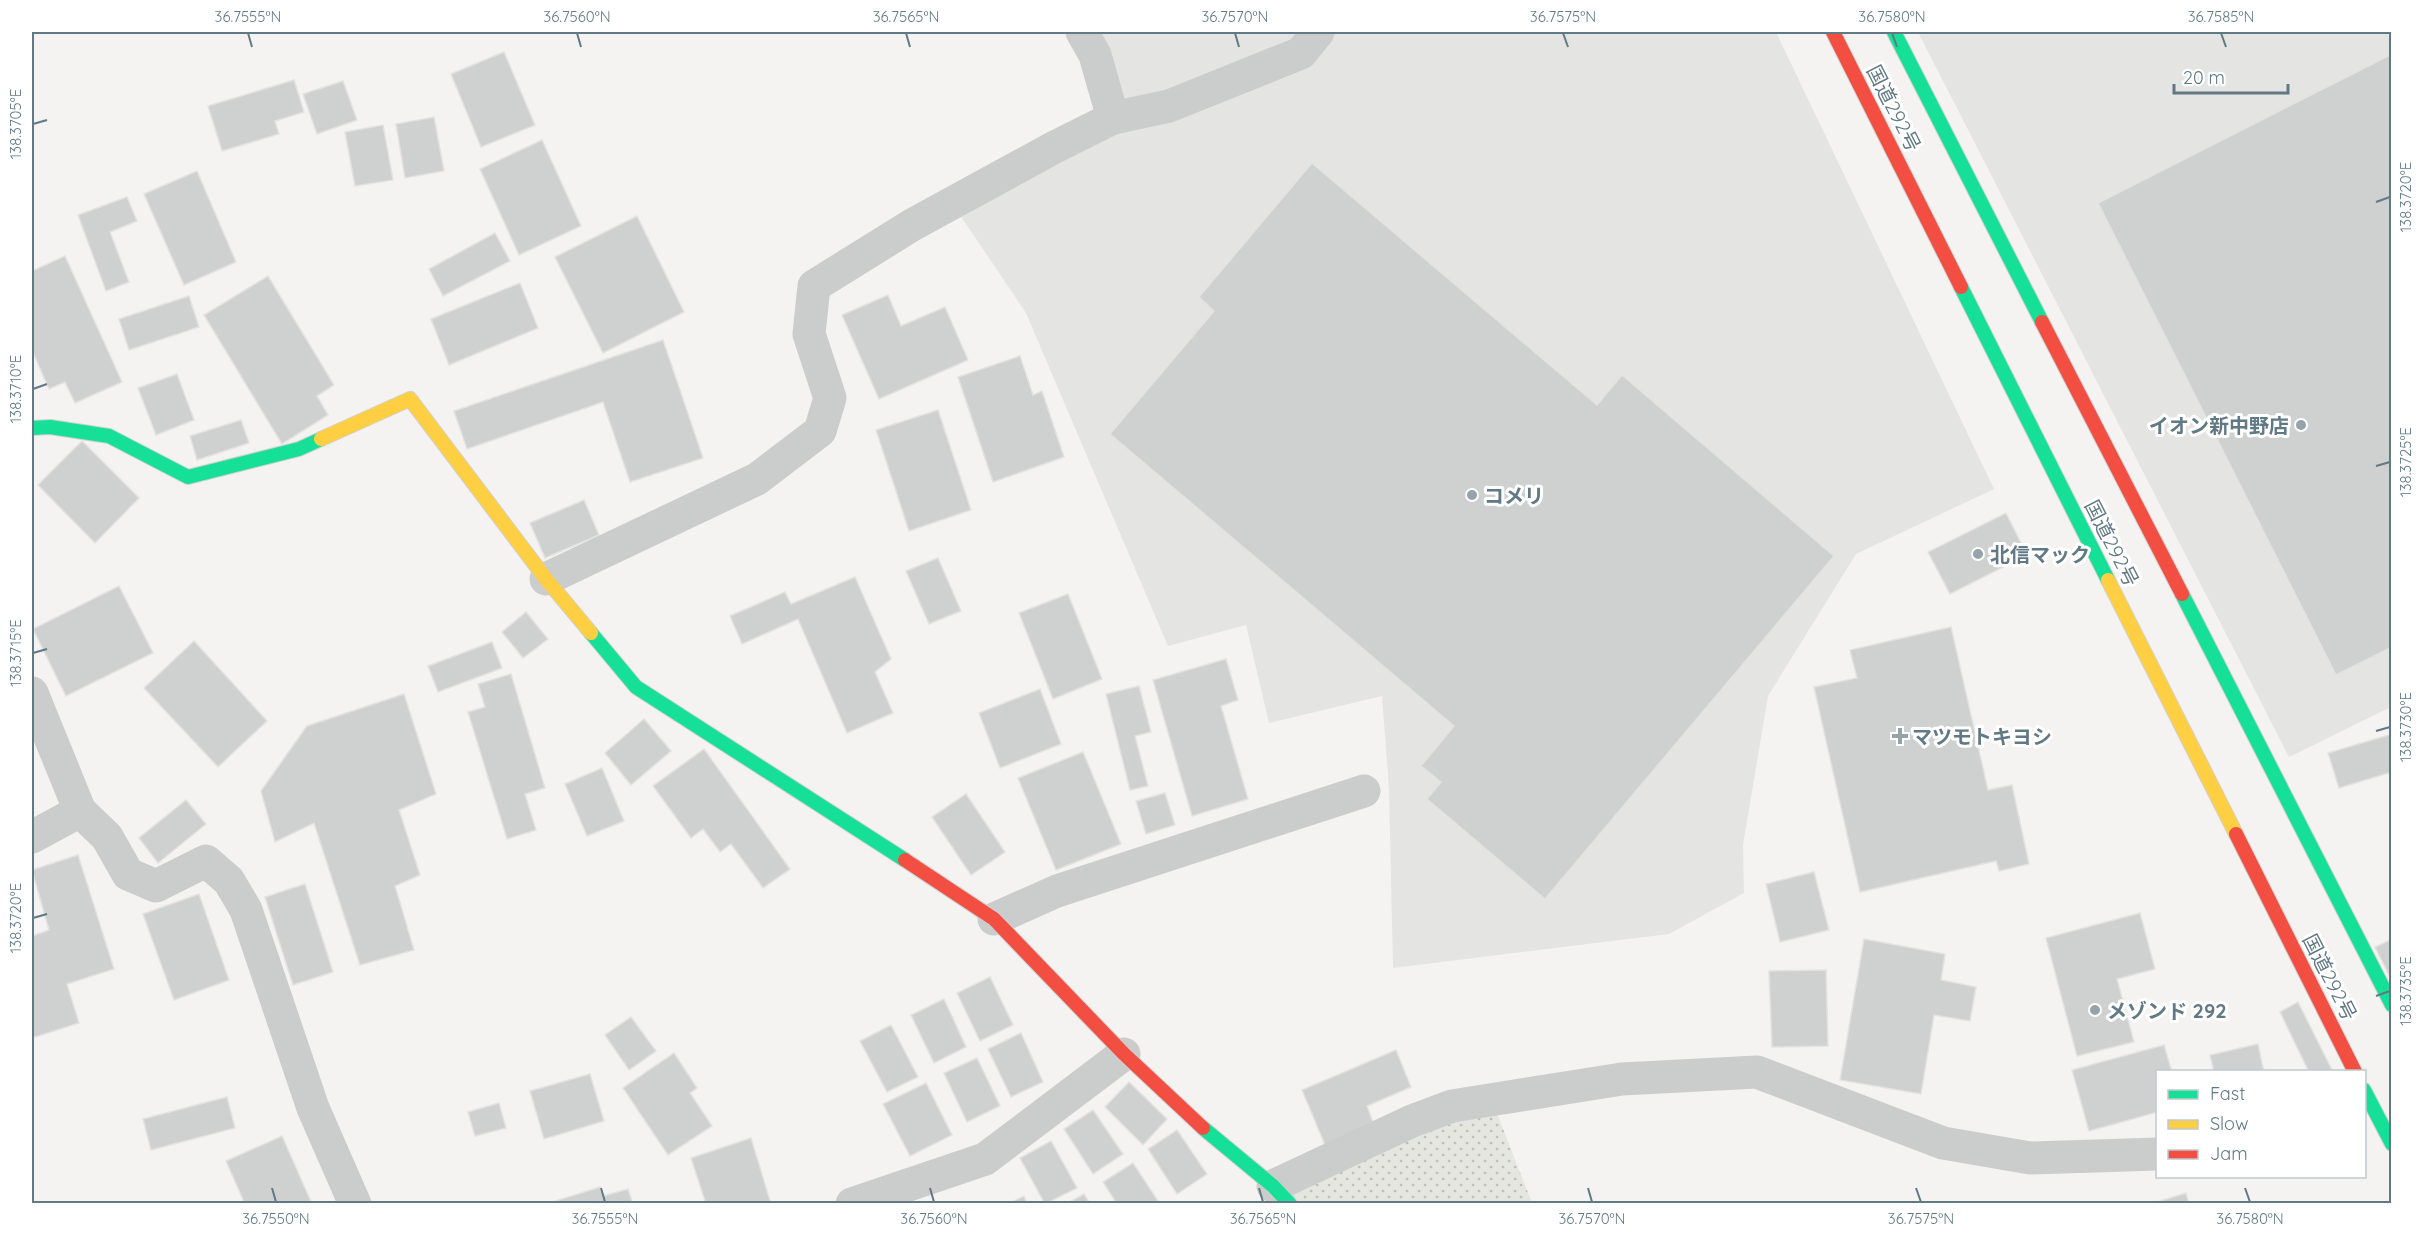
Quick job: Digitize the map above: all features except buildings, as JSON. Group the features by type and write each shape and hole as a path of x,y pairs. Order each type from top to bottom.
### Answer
{"main road":[{"name":"国道292号","path":"1833,32 2354,1070"},
{"name":"国道292号","path":"1894,32 2391,1005"},
{"path":"32,428 50,427 109,436 188,477 299,449 410,399 546,579 636,687 828,809 994,919 1124,1054 1208,1133 1281,1195"},
{"path":"2366,1095 2383,1133"}],"street":[{"path":"1082,32 1095,55 1113,118"},
{"path":"546,579 757,479 820,431 830,398 809,334 814,286 912,225 1053,148 1113,118 1169,106 1301,53 1318,32"},
{"path":"32,693 80,811 107,837 128,874 156,886 206,861 229,881 246,910 314,1108 355,1203"},
{"path":"994,919 1057,891 1364,791"},
{"path":"32,837 80,811"},
{"path":"852,1203 985,1159 1124,1054"},
{"path":"1281,1195 1412,1121 1452,1106 1622,1079 1757,1072 1943,1143 2030,1158 2156,1154"}],"shaded area":[{"path":"1082,32 1776,32 1994,489 1856,554 1768,696 1743,845 1744,893 1669,934 1393,968 1389,789 1382,696 1269,723 1246,625 1168,646 1026,313 952,203 1113,118"},
{"path":"1918,32 2391,32 2391,707 2289,757"},
{"path":"1491,1098 1532,1203 1290,1203 1273,1186"}],"traffic: fast":[{"path":"1894,32 2042,322"},
{"path":"1961,287 2108,580"},
{"path":"32,428 50,427 109,436 188,477 299,449 321,439"},
{"path":"2182,594 2392,1005"},
{"path":"591,633 636,687 905,860"},
{"path":"2366,1094 2392,1144"},
{"path":"1203,1128 1273,1186 1290,1204"}],"traffic: slow":[{"path":"321,439 410,399 546,579 591,633"},
{"path":"2108,580 2236,834"}],"traffic: jam":[{"path":"1833,32 1961,287"},
{"path":"2042,322 2182,594"},
{"path":"2236,834 2354,1070"},
{"path":"905,860 994,919 1124,1054 1203,1128"}],"place":[{"name":"イオン新中野店","path":"2301,425"},
{"name":"コメリ","path":"1472,495"},
{"name":"北信マック","path":"1978,554"},
{"name":"マツモトキヨシ","path":"1900,736"},
{"name":"メゾンド 292","path":"2095,1010"}]}
